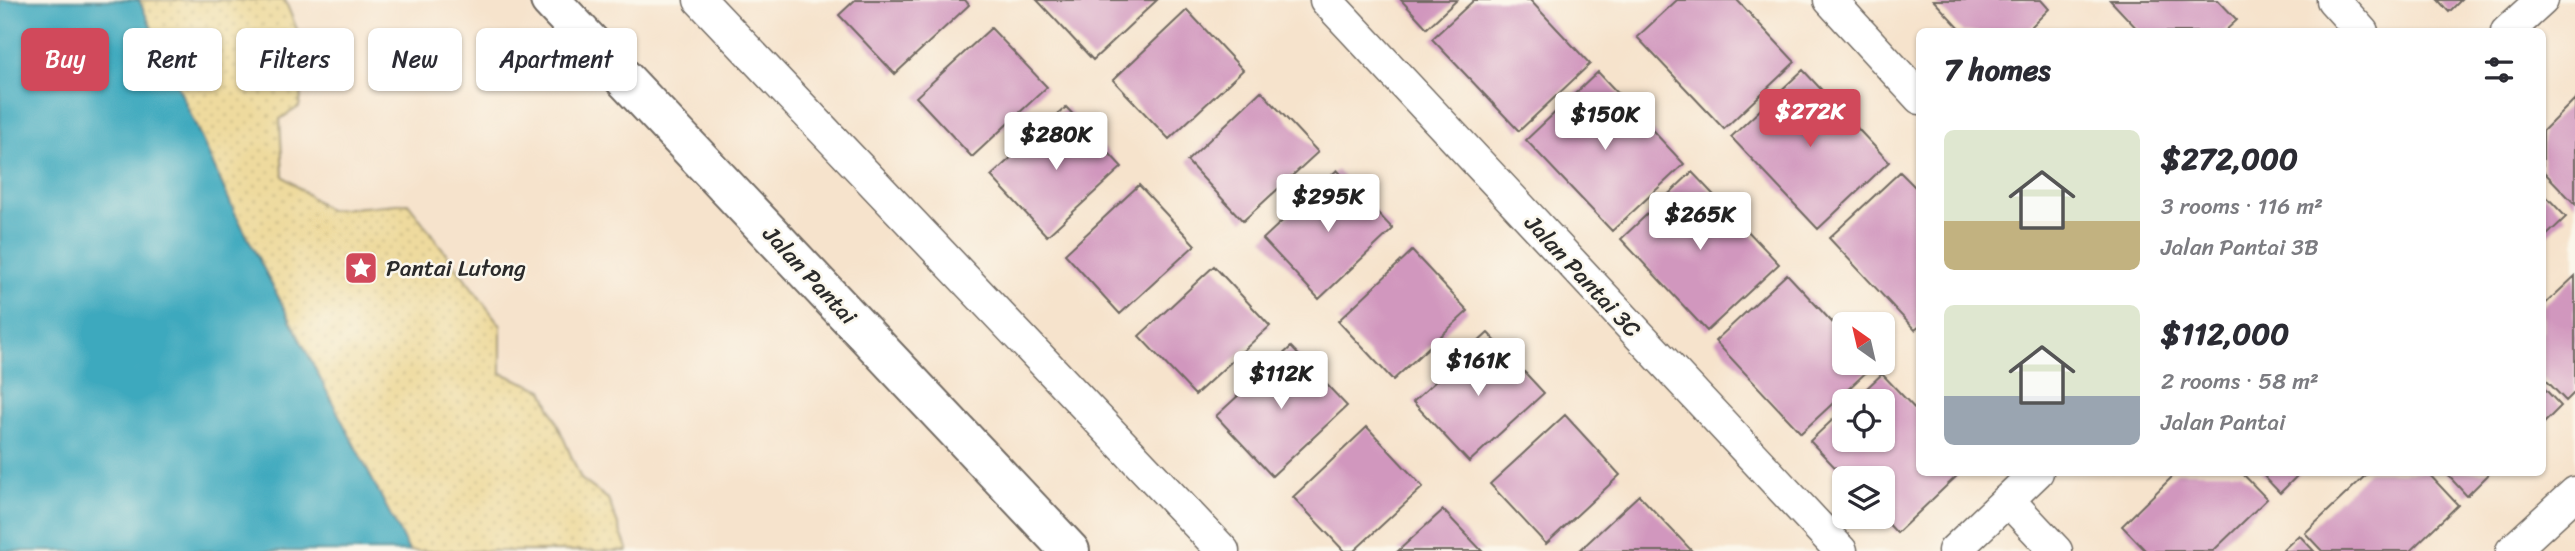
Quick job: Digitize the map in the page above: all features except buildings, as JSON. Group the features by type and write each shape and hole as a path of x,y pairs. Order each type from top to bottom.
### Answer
{"street":[{"name":"Jalan Pantai","path":"550,0 1070,551"},
{"name":"Jalan Pantai 3C","path":"1326,0 1841,551"},
{"path":"1830,0 1916,93"},
{"path":"2333,0 2358,28"},
{"path":"2511,28 2542,0"},
{"path":"709,3 1223,551"},
{"path":"1954,551 2033,476"},
{"path":"2512,551 2575,493"},
{"path":"2008,500 2056,551"}],"sand":[{"name":"Pantai Lutong","path":"139,0 285,0 296,28 236,28 236,91 302,91 299,107 280,119 283,176 328,210 408,203 501,326 501,373 543,390 581,479 608,499 628,551 409,551 234,211 180,91 222,91 222,28 152,28"}],"water":[{"path":"0,0 139,0 152,28 123,28 123,91 180,91 234,211 409,551 0,551"}],"place":[{"name":"Pantai Lutong","path":"361,268"}]}
